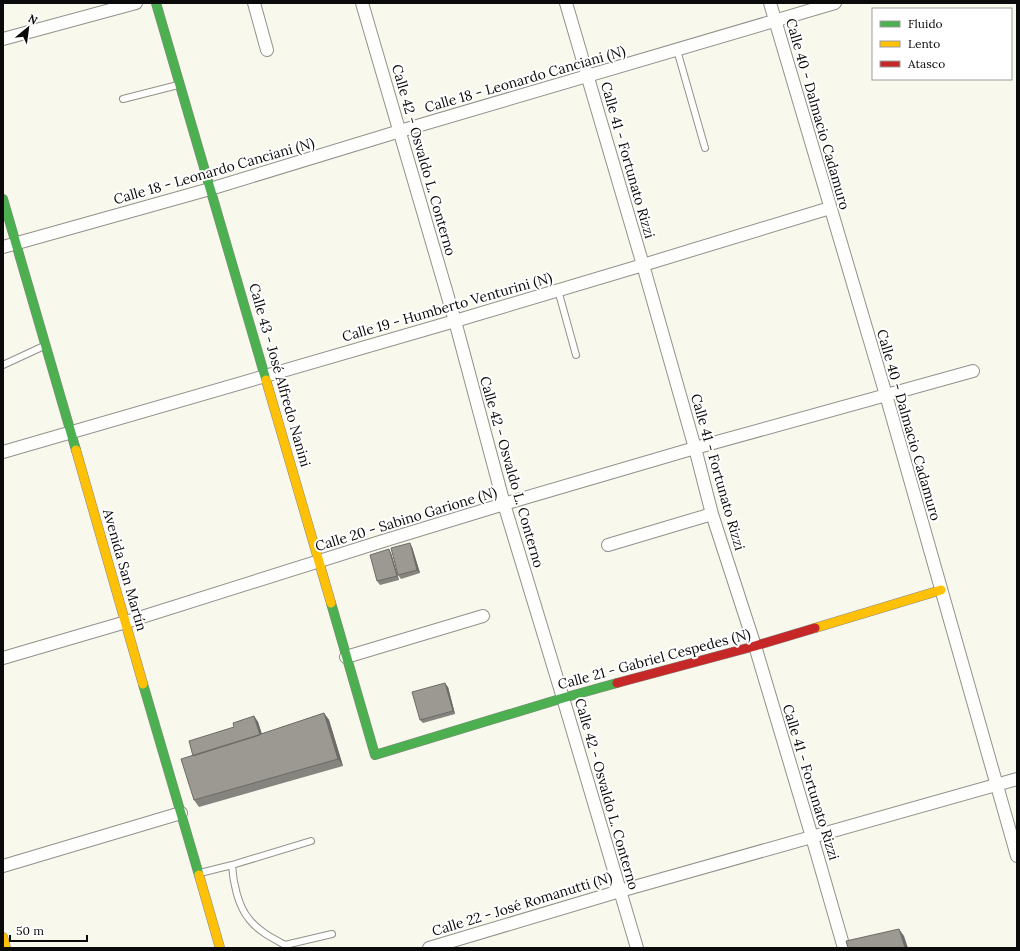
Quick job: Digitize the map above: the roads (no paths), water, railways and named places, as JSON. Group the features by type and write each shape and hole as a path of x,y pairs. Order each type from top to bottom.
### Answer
{"street":[{"path":"3,39 136,3"},
{"name":"Calle 43 - José Alfredo Nanini","path":"156,3 375,755"},
{"path":"254,3 267,50"},
{"name":"Calle 42 - Osvaldo L. Conterno","path":"362,3 455,321 504,504 637,948"},
{"name":"Calle 41 - Fortunato Rizzi","path":"566,3 644,265 712,514 754,646 844,948"},
{"name":"Calle 40 - Dalmacio Cadamuro","path":"770,3 886,395 1017,856"},
{"name":"Calle 18 - Leonardo Canciani (N)","path":"3,247 210,189 400,131 835,3"},
{"name":"Avenida San Martín","path":"3,199 220,948"},
{"name":"Calle 19 - Humberto Venturini (N)","path":"3,452 455,321 830,208"},
{"name":"Calle 20 - Sabino Garione (N)","path":"3,658 126,622 504,504 695,448 973,371"},
{"path":"608,545 712,514"},
{"name":"Calle 21 - Gabriel Cespedes (N)","path":"375,755 563,698 754,646 941,590"},
{"path":"346,657 484,616"},
{"name":"Calle 22 - José Romanutti (N)","path":"431,948 620,891 1017,780"},
{"path":"3,866 181,813"},
{"path":"3,937 6,948"}],"lane":[{"path":"677,50 706,148"},
{"path":"123,98 180,84"},
{"path":"558,290 576,355"},
{"path":"3,365 46,346"},
{"path":"199,874 311,841"},
{"path":"232,865 233,877 242,907 248,918 258,929 285,945 332,934"}]}
